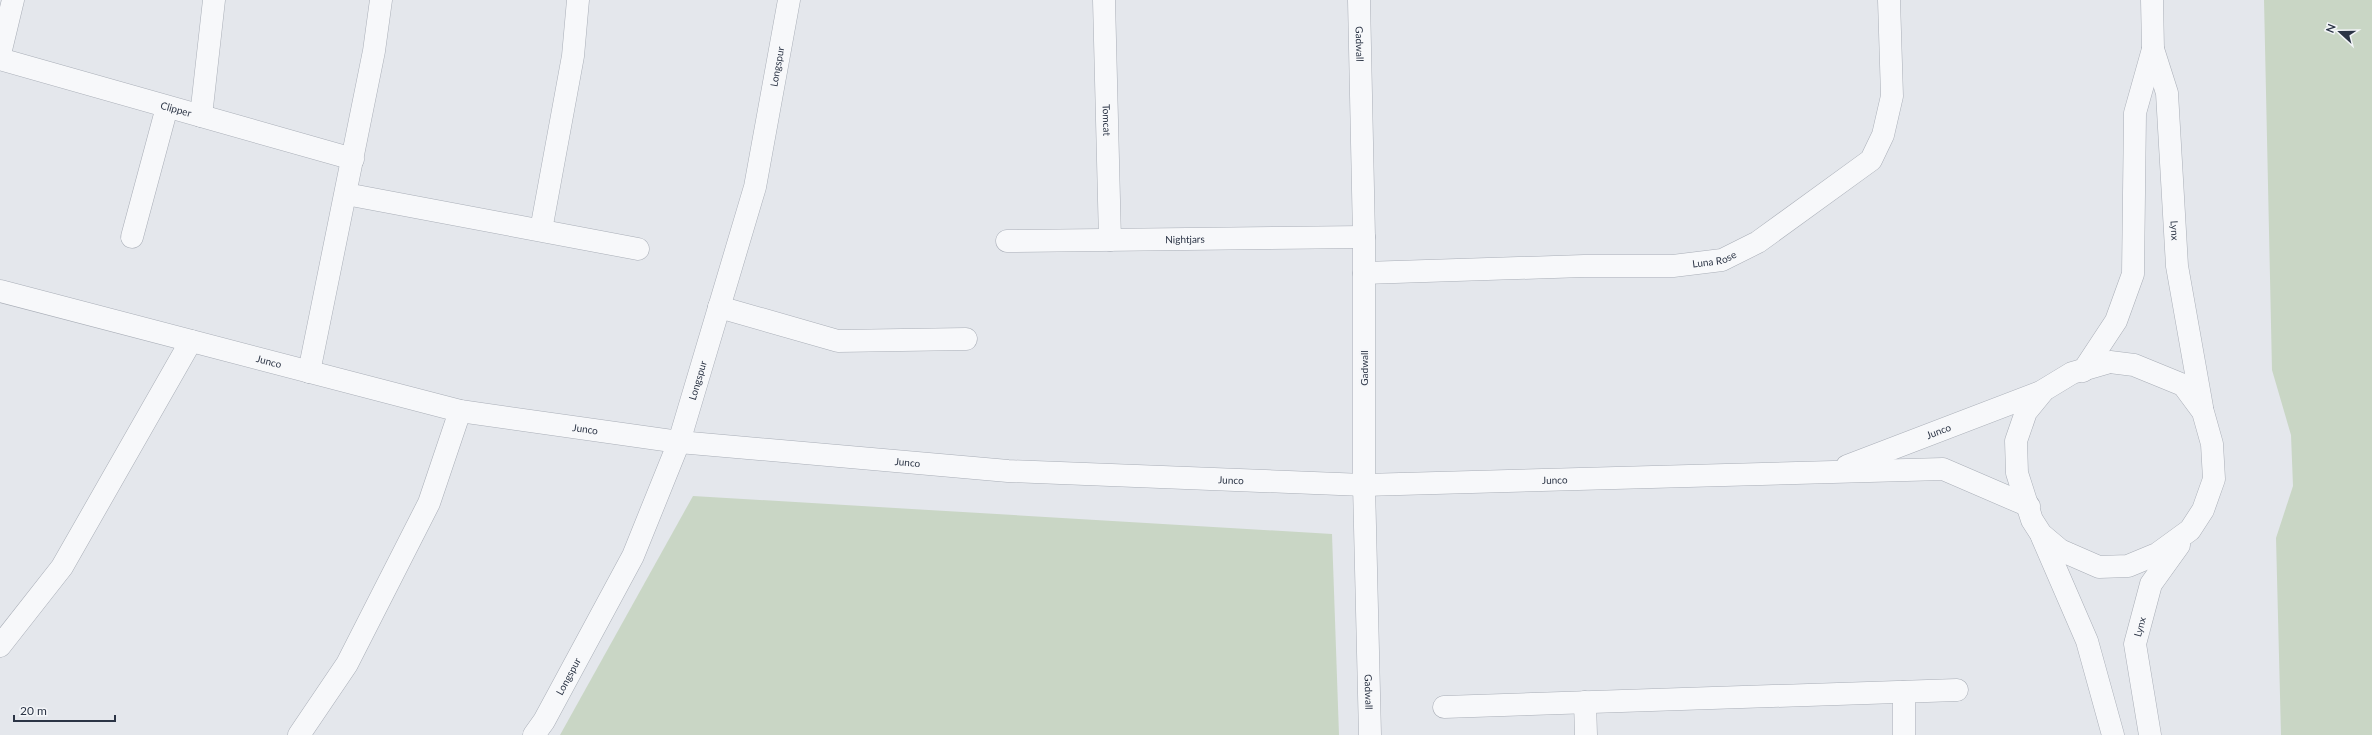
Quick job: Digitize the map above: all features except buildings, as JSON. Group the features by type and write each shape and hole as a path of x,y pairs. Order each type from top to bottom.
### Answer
{"street":[{"path":"0,54 13,0"},
{"path":"201,116 214,0"},
{"path":"309,372 353,159 374,50 381,0"},
{"path":"541,230 573,56 578,0"},
{"name":"Longspur","path":"534,735 633,556 679,442 755,187 789,0"},
{"name":"Tomcat","path":"1104,0 1110,240"},
{"name":"Gadwall","path":"1359,0 1364,237 1364,485 1370,735"},
{"name":"Luna Rose","path":"1364,273 1584,266 1673,266 1722,260 1758,242 1871,160 1883,135 1892,96 1889,0"},
{"name":"Lynx","path":"2150,735 2135,644 2151,584 2203,510 2214,479 2212,444 2203,412 2176,266 2167,93 2153,49 2152,0"},
{"name":"Lynx","path":"2083,371 2116,321 2133,274 2135,113 2153,49"},
{"name":"Clipper","path":"0,59 353,159"},
{"path":"132,237 167,106"},
{"path":"346,194 638,249"},
{"name":"Nightjars","path":"1007,241 1364,237"},
{"name":"Junco","path":"0,291 460,411 679,442 1008,471 1364,485 1944,469 2029,506"},
{"path":"719,307 838,341 966,339"},
{"path":"0,646 62,567 191,341"},
{"path":"2113,735 2087,641 2041,534 2032,520 2029,506 2017,473 2016,441 2026,412 2044,390 2072,373 2110,362 2134,365 2184,385 2203,412"},
{"name":"Junco","path":"1833,472 2044,390"},
{"path":"299,735 347,664 429,503 460,411"},
{"path":"2041,534 2060,550 2099,567 2128,566 2157,554 2190,530"},
{"path":"1444,707 1957,690"},
{"path":"1904,692 1904,735"},
{"path":"1585,702 1586,735"}],"green space":[{"path":"2264,0 2372,0 2372,735 2281,735 2276,538 2293,486 2291,435 2272,370"},
{"path":"693,496 1332,534 1339,735 560,735"}]}
